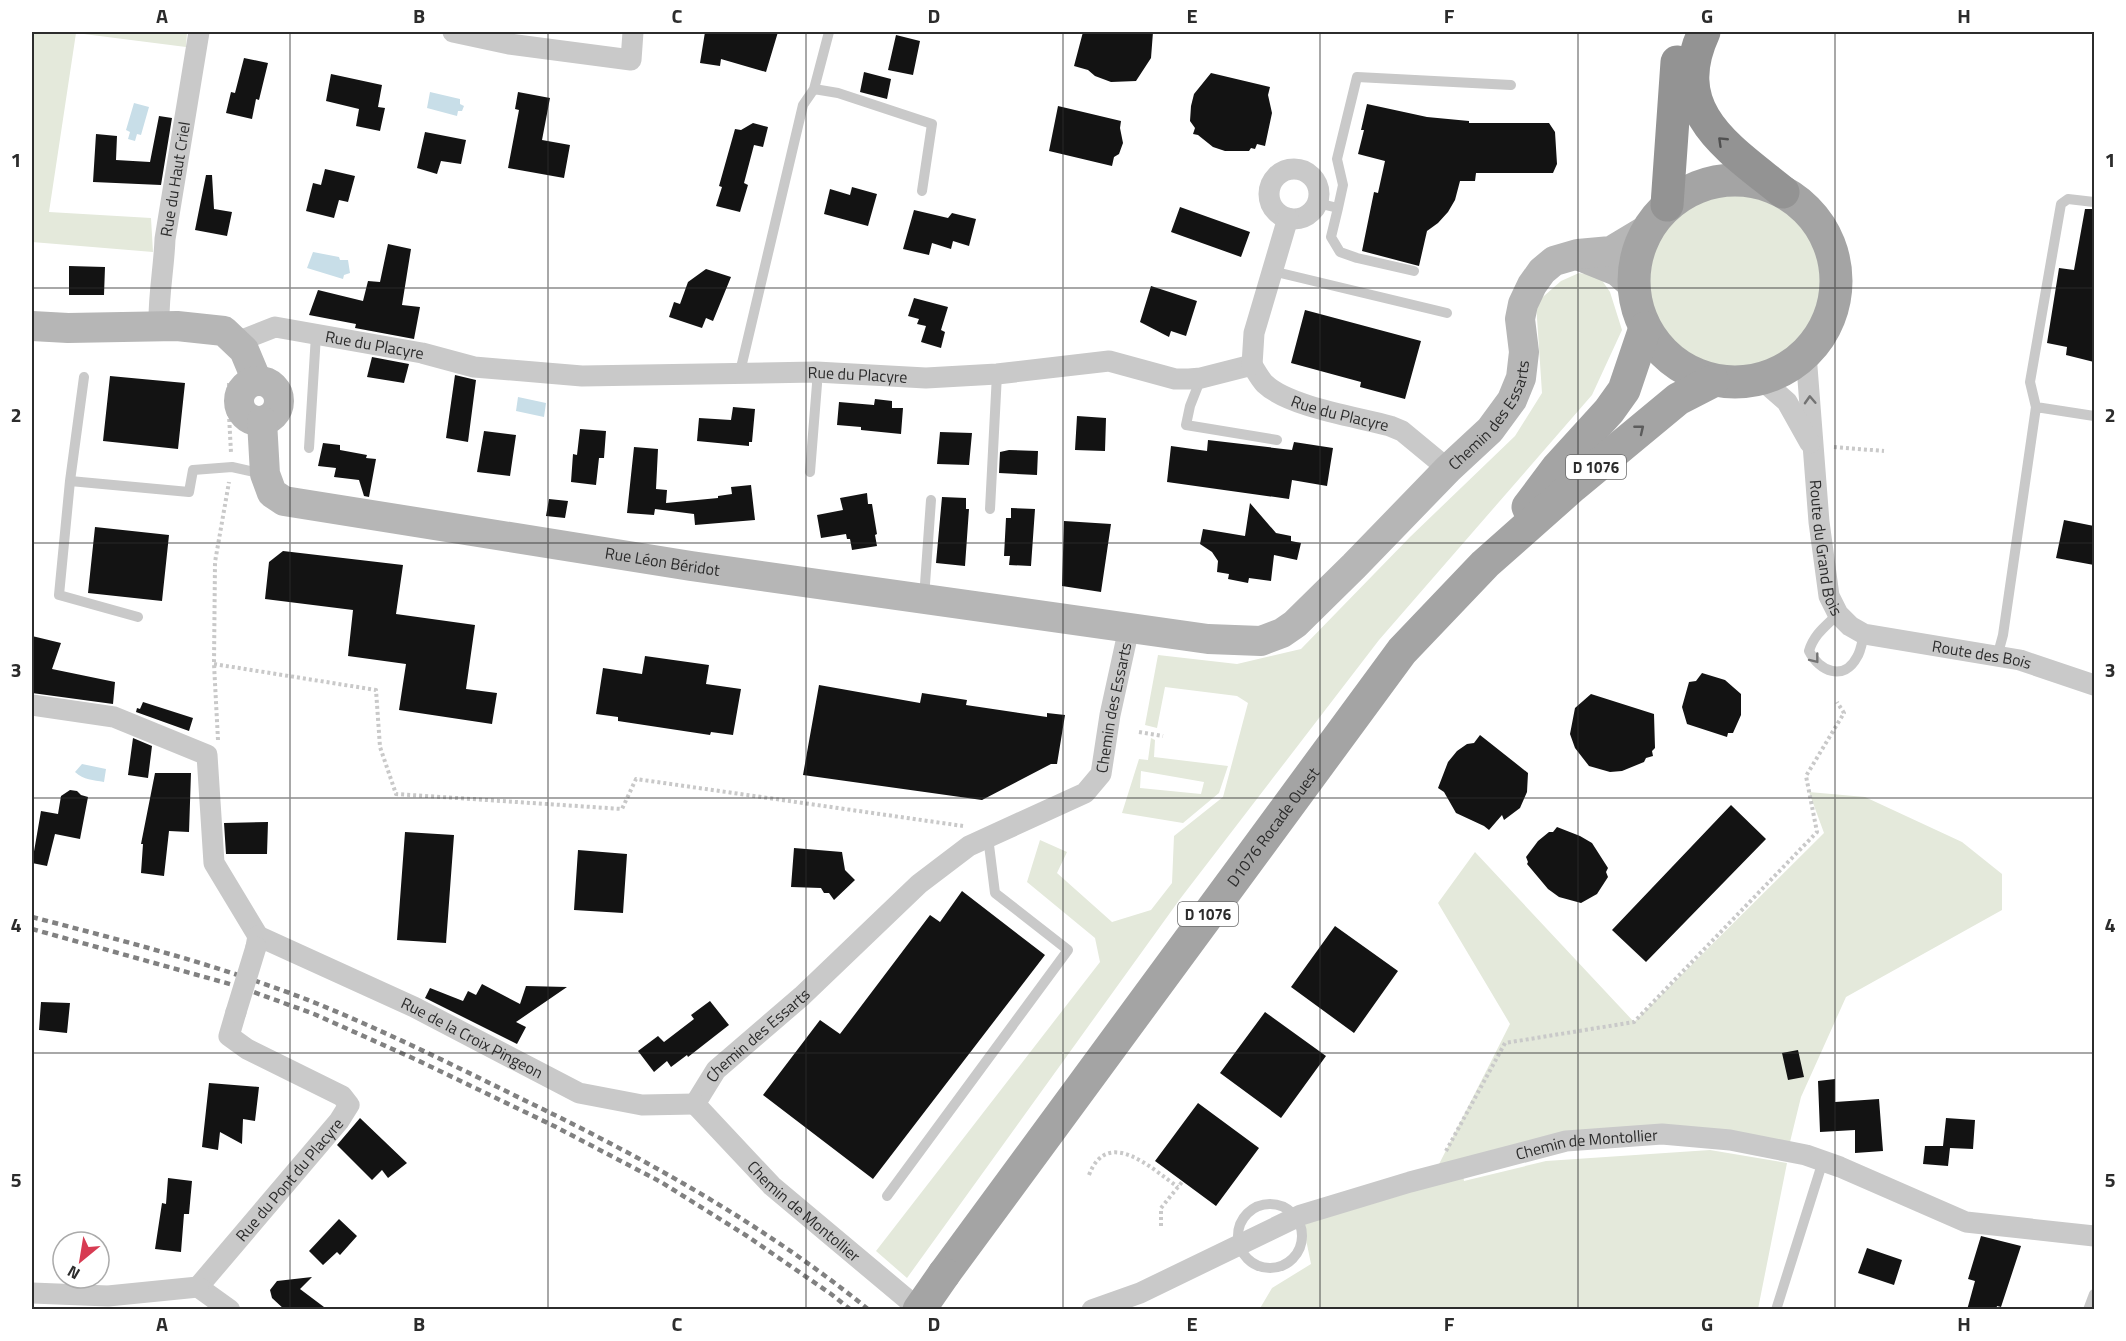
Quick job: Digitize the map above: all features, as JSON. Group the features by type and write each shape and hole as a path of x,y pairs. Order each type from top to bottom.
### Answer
{"highway":[{"path":"1667,205 1676,68 1686,32"},
{"path":"1704,32 1698,45 1694,72 1695,98 1702,116 1728,148 1783,192"}],"main road":[{"path":"1723,180 1754,181 1783,192 1809,211 1827,237 1836,267 1836,299 1825,329 1806,354 1786,369 1762,380 1738,383 1713,381 1686,370 1662,352 1645,328 1636,307 1633,285 1636,257 1646,231 1667,205 1693,188 1723,180"},
{"name":"D 1076","path":"1485,564 1558,467 1610,411 1632,368 1645,328"},
{"name":"D 1076","path":"1485,564 1678,399 1713,381"},
{"name":"D1076 Rocade Ouest","path":"920,1310 944,1274 1402,651 1485,564"}],"street":[{"name":"Rue du Haut Criel","path":"159,326 158,311 164,268 165,239 199,32"},
{"path":"453,32 509,45 631,60 633,32"},
{"path":"1299,170 1307,173 1317,186 1319,195 1317,203 1314,210 1302,218 1288,218 1280,215 1270,201 1271,185 1282,172 1299,170"},
{"path":"1252,365 1254,333 1288,218"},
{"name":"Chemin des Essarts","path":"695,1104 716,1070 802,996 919,884 969,846 1085,793 1101,774 1110,715 1129,628 1208,639 1261,641 1282,633 1294,624 1448,469 1490,430 1512,400 1521,378 1524,352 1520,319 1523,304 1542,271 1554,261 1578,254 1611,251 1646,231"},
{"path":"1578,254 1617,271 1633,285"},
{"name":"Rue du Placyre","path":"32,326 68,328 159,326 230,337 274,327 422,353 474,367 582,376 816,372 926,378 997,374 1109,361 1175,379 1201,378 1252,365 1265,384 1281,394 1305,404 1402,431 1448,469"},
{"path":"230,337 244,350 243,377"},
{"name":"Route du Grand Bois","path":"1806,354 1823,447 1822,556 1830,596 1838,614 1850,626 1864,634"},
{"name":"Rue Léon Béridot","path":"243,377 269,383 277,392 279,405 273,416 262,421 265,474 272,493 284,501 691,566 1129,628"},
{"name":"Route du Grand Bois","path":"1762,380 1787,402 1823,447"},
{"name":"Route des Bois","path":"1864,634 2020,660 2094,685"},
{"path":"32,705 114,717 207,755 214,863 257,942"},
{"name":"Rue du Pont du Placyre","path":"198,1287 339,1122 349,1105 342,1096 247,1049 229,1036 257,942"},
{"name":"Rue de la Croix Pingeon","path":"257,942 414,1007 579,1093 642,1105 695,1104"},
{"name":"Chemin de Montollier","path":"695,1104 772,1186 920,1310"},
{"name":"Chemin de Montollier","path":"1092,1310 1140,1293 1295,1217 1433,1176 1566,1141 1662,1134 1730,1140 1806,1155 1966,1222 2094,1236"},
{"path":"32,1293 108,1296 198,1287 230,1310"}],"lane":[{"path":"740,372 803,105 814,89 829,32"},
{"path":"1414,271 1340,252 1332,237 1343,185 1337,159 1357,77 1511,85"},
{"path":"814,89 838,93 932,124 922,191"},
{"path":"1997,657 2003,635 2036,407 2030,382 2061,204 2068,199 2094,202"},
{"path":"1317,203 1338,208"},
{"path":"1272,271 1447,313"},
{"path":"309,448 316,335"},
{"path":"810,472 816,372"},
{"path":"990,509 997,374"},
{"path":"84,377 70,481 59,595 138,617"},
{"path":"1201,378 1190,406 1186,425 1277,440"},
{"path":"2036,407 2094,416"},
{"path":"70,481 189,492 193,470 232,467 265,474"},
{"path":"924,598 931,500"},
{"path":"1838,614 1812,641 1809,651 1821,667 1830,672 1839,672 1849,668 1857,657 1864,634"},
{"path":"887,1196 1068,950 995,893 995,834"},
{"path":"1776,1310 1823,1161"},
{"path":"1239,1245 1244,1255 1262,1267 1273,1268 1284,1264 1293,1258 1302,1238 1295,1217"},
{"path":"2088,1310 2094,1294"}],"path":[{"path":"207,755 215,752 219,746 214,664 215,562 232,467 229,415 243,377"},
{"path":"1823,447 1884,451"},
{"path":"214,664 376,690 380,747 396,794 622,808 636,779 995,834"},
{"path":"1433,1176 1505,1043 1634,1022 1817,832 1806,776 1844,713 1837,702"},
{"path":"1139,732 1163,736"},
{"path":"1089,1175 1092,1166 1101,1158 1109,1153 1119,1152 1132,1155 1178,1187"},
{"path":"1161,1226 1161,1208 1182,1182"}],"shaded area":[{"path":"32,32 187,32 186,47 76,33 49,212 151,218 153,252 32,242"},
{"path":"1737,190 1771,197 1800,216 1819,245 1826,279 1819,313 1800,342 1771,361 1737,368 1703,361 1674,342 1655,313 1648,279 1655,245 1674,216 1703,197"},
{"path":"1579,273 1599,276 1610,292 1622,330 1592,395 1379,640 1180,899 907,1278 876,1251 1100,962 1095,938 1027,882 1040,840 1067,852 1057,873 1112,922 1151,910 1172,883 1174,836 1223,797 1248,703 1237,696 1165,687 1157,728 1145,725 1158,655 1237,664 1301,649 1410,537 1515,436 1542,393 1536,303 1561,281"},
{"path":"1151,738 1155,740 1154,757 1228,766 1219,793 1183,823 1122,813 1139,759 1148,760","holes":["1141,771 1204,782 1201,794 1140,788"]},
{"path":"1809,792 1865,797 1962,842 2002,874 2002,910 1846,997 1801,1097 1790,1142 1643,1128 1462,1169 1464,1181 1546,1161 1710,1150 1787,1163 1758,1309 1259,1310 1272,1288 1311,1264 1301,1215 1433,1176 1510,1024 1438,903 1475,852 1634,1022 1824,833"}],"water":[{"path":"430,92 460,99 460,104 464,106 462,111 458,111 457,116 427,108"},
{"path":"134,103 149,107 141,135 137,134 135,141 128,139 130,132 126,130"},
{"path":"313,252 348,260 350,273 344,275 343,279 307,268"},
{"path":"518,397 546,403 544,417 516,411"},
{"path":"82,764 106,769 104,782 78,775 75,772"}],"building":[{"path":"705,32 778,32 766,72 721,59 720,66 700,63"},
{"path":"1083,32 1153,32 1151,58 1136,81 1111,82 1095,76 1088,70 1074,66"},
{"path":"896,35 920,41 913,75 888,70"},
{"path":"244,58 268,63 252,119 226,113 231,92 235,93"},
{"path":"864,72 891,79 887,99 860,92"},
{"path":"1211,73 1270,87 1268,95 1272,113 1265,146 1257,144 1255,149 1251,148 1249,151 1225,151 1213,147 1198,135 1193,134 1195,128 1190,121 1194,94"},
{"path":"331,74 382,85 378,107 385,108 380,131 356,126 359,109 326,101"},
{"path":"518,92 550,98 542,140 570,145 564,178 508,168 519,110 515,109"},
{"path":"1367,104 1427,117 1469,121 1469,123 1549,123 1555,132 1557,164 1553,173 1476,173 1475,181 1460,181 1455,200 1448,212 1427,231 1419,266 1362,251 1374,192 1378,193 1385,161 1358,154"},
{"path":"1058,106 1121,121 1123,143 1119,154 1114,157 1112,166 1049,151"},
{"path":"159,116 172,118 161,185 93,182 96,134 117,136 116,160 150,162"},
{"path":"753,123 768,127 763,147 754,145 744,183 748,185 740,212 716,206 722,187 719,186 735,129 741,130"},
{"path":"425,132 466,140 461,164 441,161 437,174 417,168"},
{"path":"325,169 355,176 348,202 339,200 334,218 306,211 313,183 321,185"},
{"path":"206,175 212,175 214,209 232,212 227,236 195,230"},
{"path":"852,187 877,194 868,226 824,214 830,189 850,195"},
{"path":"1180,207 1250,232 1241,257 1171,232"},
{"path":"2085,209 2094,209 2094,362 2066,355 2067,347 2047,343 2059,268 2074,270"},
{"path":"914,210 948,218 952,213 976,219 969,246 953,241 951,249 932,243 929,255 903,249"},
{"path":"388,244 411,249 402,305 420,307 414,339 355,328 356,324 309,315 318,290 363,301 368,281 380,282"},
{"path":"69,266 105,267 104,295 69,295"},
{"path":"706,269 731,277 713,321 706,318 702,328 669,317 674,302 680,304 688,282"},
{"path":"1151,286 1197,301 1186,336 1171,331 1169,337 1140,322"},
{"path":"914,298 948,307 941,330 945,332 941,348 921,342 926,326 917,324 919,319 908,316"},
{"path":"1305,310 1421,341 1405,399 1360,387 1361,382 1291,363"},
{"path":"372,357 409,364 404,383 367,377"},
{"path":"455,375 476,380 468,442 446,438"},
{"path":"110,376 185,383 178,449 103,441"},
{"path":"875,399 892,401 892,408 903,408 901,434 837,425 839,402 874,405"},
{"path":"733,407 755,409 752,442 749,442 749,446 697,441 699,418 731,420"},
{"path":"1077,416 1106,418 1105,451 1075,450"},
{"path":"580,429 606,431 604,458 599,458 596,485 571,482 573,454 577,455"},
{"path":"484,431 516,435 510,476 477,472"},
{"path":"940,432 972,433 969,465 937,464"},
{"path":"1208,440 1292,450 1294,442 1333,448 1327,486 1292,480 1289,499 1167,482 1171,446 1207,451"},
{"path":"323,443 340,445 340,450 376,459 369,497 364,496 359,480 334,477 336,468 318,466"},
{"path":"634,447 658,449 656,489 667,490 666,503 718,498 718,496 732,494 731,487 751,485 755,520 695,525 694,514 655,509 654,515 627,513"},
{"path":"1038,451 1037,475 999,473 1000,452"},
{"path":"867,493 868,504 872,504 877,546 852,550 850,539 847,539 846,534 821,538 817,515 843,510 840,498"},
{"path":"942,497 966,498 966,509 969,509 965,566 936,563"},
{"path":"549,499 568,501 565,518 546,516"},
{"path":"1250,503 1276,533 1291,536 1291,541 1301,543 1297,560 1274,555 1271,581 1249,578 1248,583 1228,579 1229,574 1217,572 1218,561 1212,552 1200,544 1203,529 1245,536"},
{"path":"1011,508 1035,509 1031,566 1009,565 1010,556 1004,556 1006,518 1011,518"},
{"path":"2064,520 2094,526 2094,565 2056,558"},
{"path":"1064,521 1111,524 1101,592 1062,586"},
{"path":"95,527 169,535 162,601 88,593"},
{"path":"283,551 403,565 396,614 475,625 466,689 497,693 492,724 399,710 406,664 348,656 353,610 265,599 269,562"},
{"path":"32,636 61,643 52,669 115,682 113,704 32,693"},
{"path":"645,656 709,665 706,684 741,689 733,735 711,732 710,735 618,721 618,717 596,714 603,668 642,674"},
{"path":"1702,673 1725,680 1741,694 1741,715 1733,733 1728,733 1727,737 1687,724 1682,707 1689,682 1696,681"},
{"path":"819,685 920,703 922,693 967,700 966,705 1047,717 1047,713 1065,715 1057,764 1051,764 982,800 803,775"},
{"path":"1591,694 1654,714 1655,748 1652,751 1653,756 1622,771 1610,772 1589,766 1575,748 1570,734 1575,708"},
{"path":"143,702 193,718 189,731 136,712"},
{"path":"1480,735 1528,773 1527,792 1520,808 1504,820 1502,815 1489,830 1456,813 1444,792 1438,788 1448,762 1457,751 1467,744 1474,743"},
{"path":"133,738 152,746 148,778 128,775"},
{"path":"155,773 191,773 189,832 169,831 164,876 141,873 143,844 141,844"},
{"path":"70,790 88,797 80,839 55,834 47,866 32,863 41,811 58,814 61,796"},
{"path":"1731,805 1766,839 1646,962 1612,930"},
{"path":"268,822 267,854 226,854 224,823"},
{"path":"1557,827 1592,843 1608,868 1606,872 1608,877 1597,894 1581,903 1559,897 1548,889 1527,864 1526,857 1538,841"},
{"path":"405,832 454,835 446,943 397,940"},
{"path":"794,848 842,852 845,870 855,880 834,900 821,888 791,887"},
{"path":"578,850 627,854 623,913 574,910"},
{"path":"962,891 1045,955 873,1179 763,1095 820,1020 840,1034 930,915 940,922"},
{"path":"1335,926 1398,971 1354,1033 1291,987"},
{"path":"482,984 520,1004 526,986 567,987 516,1022 526,1027 517,1044 425,998 430,988 463,1001 468,991 476,995"},
{"path":"710,1001 729,1025 688,1057 687,1055 671,1067 667,1061 654,1072 638,1051 658,1036 664,1042 694,1019 691,1015"},
{"path":"41,1002 70,1003 67,1033 39,1030"},
{"path":"1265,1012 1326,1056 1281,1118 1220,1073"},
{"path":"1798,1050 1804,1077 1788,1080 1782,1053"},
{"path":"1835,1079 1835,1102 1879,1099 1883,1151 1855,1153 1855,1130 1820,1132 1818,1081"},
{"path":"209,1083 259,1087 255,1121 243,1119 242,1144 220,1132 218,1150 202,1147"},
{"path":"1198,1103 1259,1148 1216,1206 1155,1161"},
{"path":"360,1118 407,1163 388,1178 382,1170 372,1180 337,1145"},
{"path":"1946,1118 1975,1120 1973,1149 1950,1148 1948,1166 1923,1164 1925,1146 1943,1146"},
{"path":"168,1178 192,1181 189,1214 184,1214 181,1252 155,1249 162,1203 166,1204"},
{"path":"339,1219 357,1236 340,1255 337,1252 323,1265 309,1251"},
{"path":"1981,1236 2021,1246 2001,1307 1997,1306 1996,1310 1967,1310 1975,1281 1968,1279"},
{"path":"1867,1248 1902,1260 1894,1285 1858,1273"},
{"path":"312,1277 300,1289 328,1310 285,1310 272,1298 270,1290 277,1281"}],"railway":[{"path":"32,917 248,978 318,1004 423,1051 616,1146 704,1195 788,1250 869,1310"},
{"path":"32,929 237,986 314,1014 417,1060 554,1126 661,1182 747,1236 851,1310"}]}
